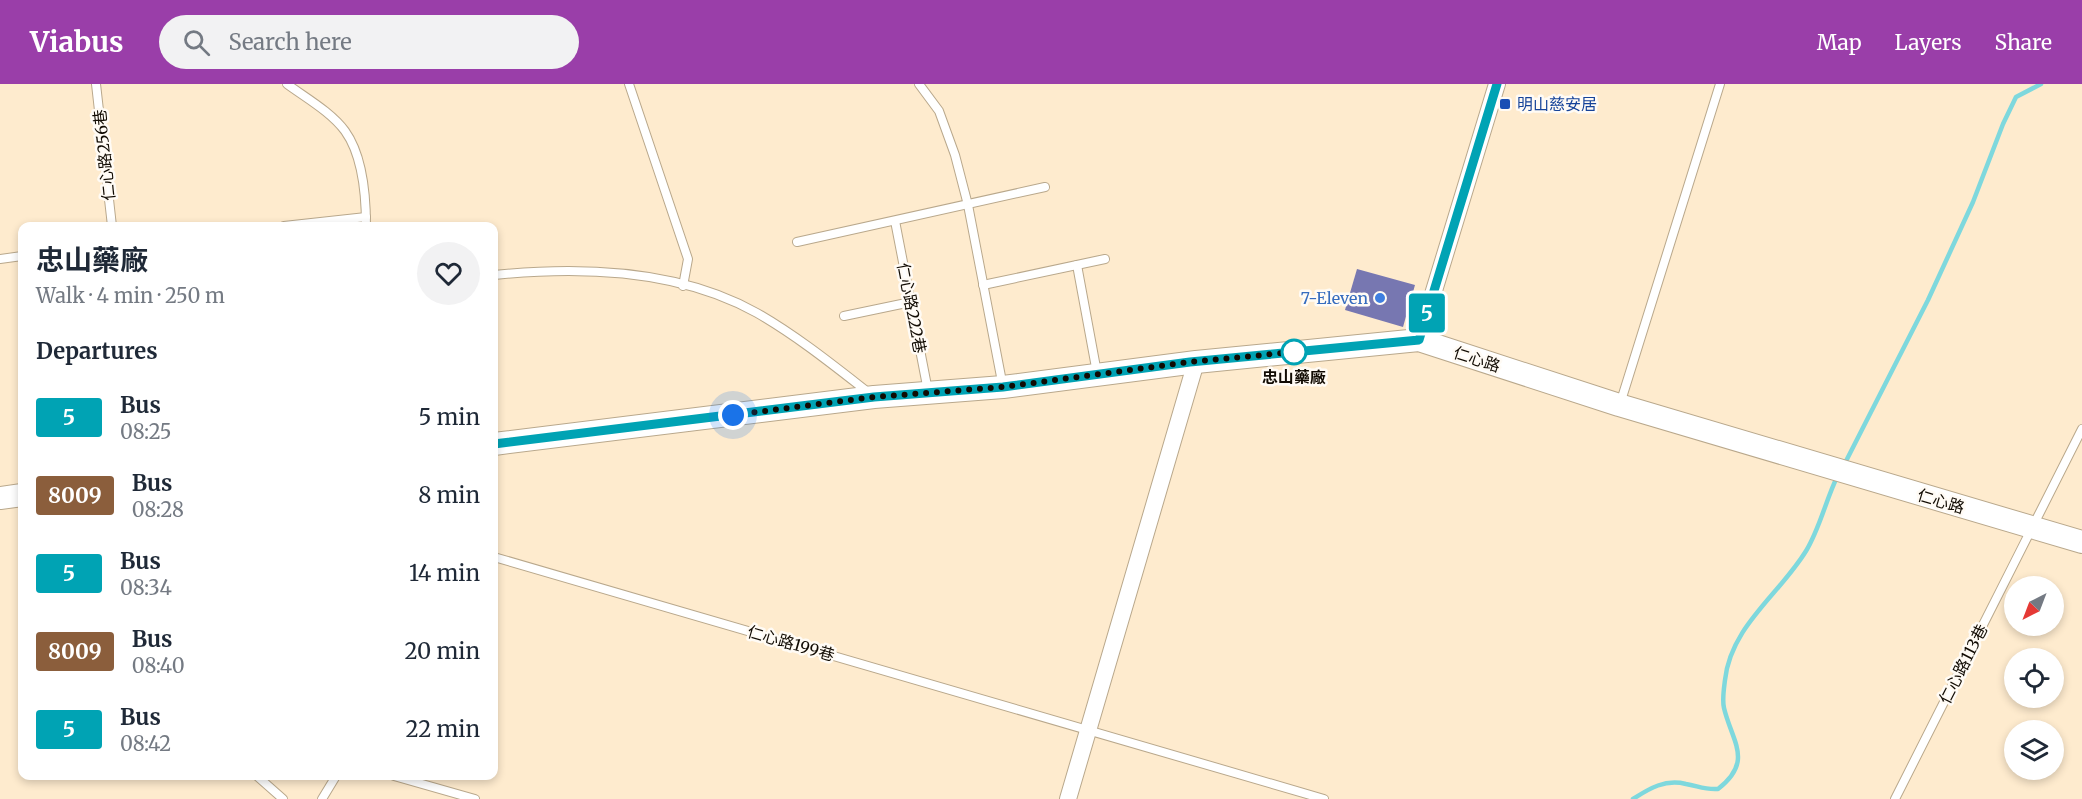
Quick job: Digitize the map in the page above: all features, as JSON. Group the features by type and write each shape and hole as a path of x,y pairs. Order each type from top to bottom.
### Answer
{"street":[{"path":"1419,340 1497,84"},
{"name":"仁心路","path":"498,444 874,397 1003,387 1197,362 1419,340 1619,405 2082,542"},
{"path":"1068,799 1197,362"},
{"path":"0,498 18,496"}],"lane":[{"name":"仁心路256巷","path":"96,84 112,222"},
{"path":"287,84 328,114 346,132 363,184 366,222"},
{"path":"629,84 688,259 683,286"},
{"path":"919,84 939,111 955,155 968,205 1003,387"},
{"path":"1619,405 1720,84"},
{"path":"797,242 1046,187"},
{"name":"仁心路222巷","path":"895,221 929,394"},
{"path":"0,259 18,257"},
{"path":"983,285 1105,259"},
{"path":"1077,265 1097,375"},
{"path":"498,275 521,272 641,274 704,290 756,313 810,348 874,397"},
{"path":"844,316 911,302"},
{"name":"仁心路113巷","path":"1895,799 2082,429"},
{"name":"仁心路199巷","path":"498,558 1324,799"},
{"path":"262,780 283,799"},
{"path":"322,799 334,780"},
{"path":"408,780 475,799"}],"building":[{"name":"7-Eleven","path":"1357,269 1415,285 1403,327 1345,310"}],"waterway":[{"path":"1844,465 1928,300 1973,202 2016,97 2041,84"},
{"path":"1633,799 1664,784 1678,783 1718,789 1729,779 1738,760 1738,751 1723,701 1729,661 1746,627 1806,551 1838,475"}],"bus line":[{"name":"5","path":"498,444 874,397 1003,387 1190,362 1419,340 1497,84"}],"place":[{"name":"明山慈安居","path":"1505,104"},
{"name":"7-Eleven","path":"1380,298"},
{"name":"忠山藥廠","path":"1294,352"}],"route":[{"path":"733,415 874,397 1003,387 1190,362 1294,352"}]}
